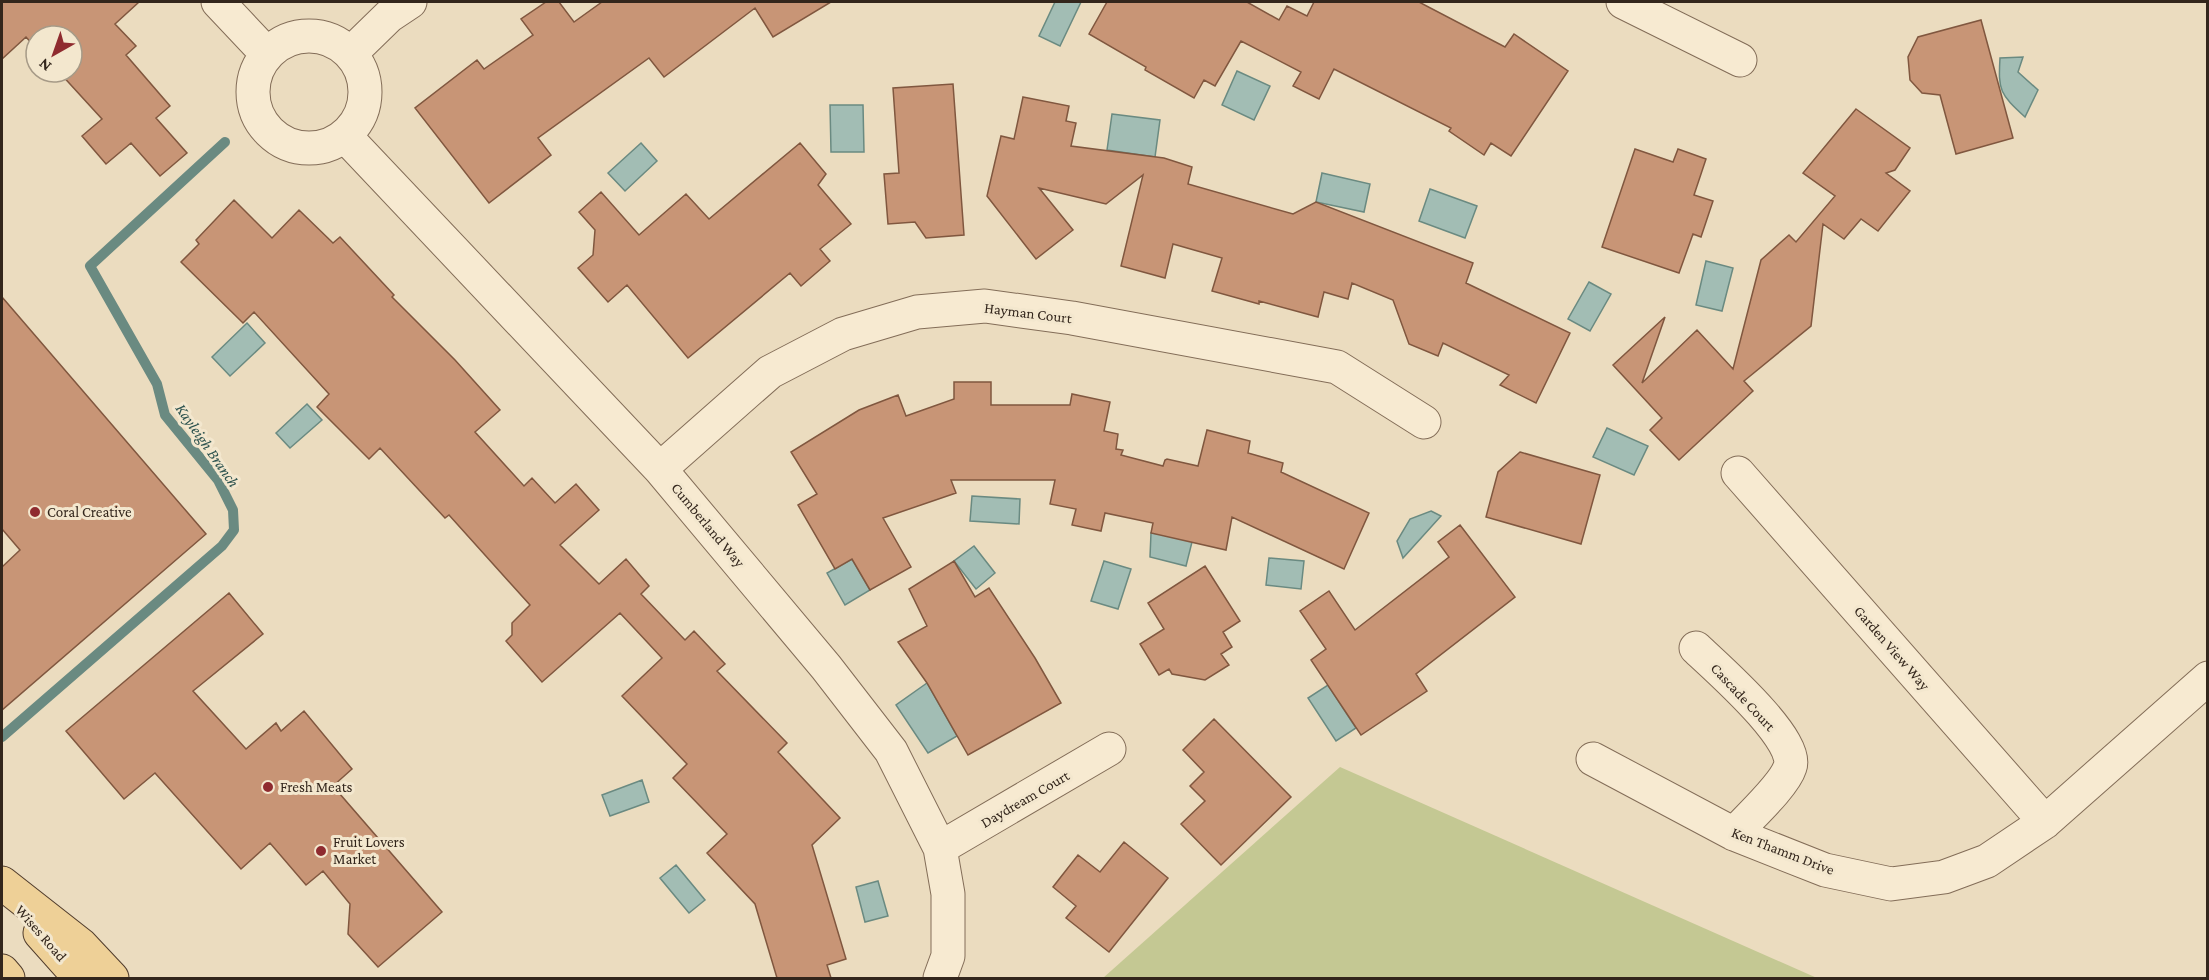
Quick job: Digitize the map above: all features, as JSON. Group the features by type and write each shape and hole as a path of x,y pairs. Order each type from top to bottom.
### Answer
{"main road":[{"path":"2,883 81,945 112,978"},
{"name":"Wises Road","path":"2,888 80,978"},
{"path":"2,971 8,978"}],"street":[{"path":"218,2 267,54"},
{"path":"350,54 389,16 410,2"},
{"path":"1623,2 1740,60"},
{"path":"299,36 318,37 335,43 350,54 360,70 365,87 364,105 357,122 345,136 329,145 310,149 292,146 275,138 262,124 254,107 252,88 256,70 267,54 281,43 299,36"},
{"name":"Cumberland Way","path":"345,136 660,469 826,667 891,751 940,848 948,894 948,956 940,978"},
{"name":"Hayman Court","path":"660,469 770,372 843,334 917,312 985,306 1072,318 1337,367 1424,422"},
{"name":"Garden View Way","path":"1738,473 2045,822"},
{"name":"Cascade Court","path":"1696,648 1770,722 1792,757 1790,768 1779,785 1734,834"},
{"name":"Ken Thamm Drive","path":"1593,759 1734,834 1825,870 1891,884 1944,878 1987,861 2045,822 2208,678"},
{"name":"Daydream Court","path":"940,848 1109,749"}],"green space":[{"path":"1340,767 1817,978 1103,978"}],"water":[{"path":"1055,2 1081,2 1060,46 1039,36"},
{"path":"2023,57 2018,72 2038,90 2025,117 2010,103 2000,85 2000,58"},
{"path":"1237,71 1270,86 1254,120 1222,105"},
{"path":"830,105 863,105 864,152 831,152"},
{"path":"1112,114 1160,120 1155,157 1107,150"},
{"path":"641,143 657,161 625,191 608,173"},
{"path":"1322,173 1370,184 1364,212 1316,202"},
{"path":"1430,189 1477,206 1465,238 1419,221"},
{"path":"1706,261 1733,268 1722,311 1696,305"},
{"path":"1589,282 1611,294 1590,331 1568,319"},
{"path":"247,323 265,343 230,376 212,357"},
{"path":"307,404 322,420 290,448 276,433"},
{"path":"1607,428 1648,446 1634,475 1593,457"},
{"path":"972,496 1020,499 1019,524 970,521"},
{"path":"1431,511 1441,516 1403,558 1397,541 1410,519"},
{"path":"1151,533 1193,538 1186,566 1150,557"},
{"path":"974,546 995,573 976,589 954,561"},
{"path":"1269,558 1304,561 1301,589 1266,585"},
{"path":"852,559 870,590 845,605 827,573"},
{"path":"1104,561 1131,569 1118,609 1091,601"},
{"path":"927,683 957,736 928,753 896,705"},
{"path":"1328,685 1356,728 1336,741 1308,698"},
{"path":"642,780 649,802 610,816 602,795"},
{"path":"676,865 705,900 689,913 660,878"},
{"path":"878,881 888,916 865,922 856,887"}],"building":[{"path":"2,2 139,2 115,24 136,46 126,55 170,106 156,118 187,153 160,176 131,143 106,164 82,136 102,119 70,84 84,84 84,24 24,24 24,39 2,59"},
{"path":"546,2 559,2 574,22 602,2 831,2 773,37 755,8 664,77 649,58 538,138 551,155 489,203 415,108 477,60 484,69 533,35 521,19"},
{"path":"1107,2 1247,2 1279,20 1287,6 1307,16 1314,2 1419,2 1505,47 1514,34 1568,71 1511,156 1491,143 1484,155 1449,131 1451,128 1334,69 1319,99 1293,86 1301,72 1241,41 1215,86 1204,80 1194,98 1089,34"},
{"path":"1981,20 2013,138 1956,154 1940,95 1922,93 1910,80 1908,57 1918,37"},
{"path":"953,84 964,235 926,238 915,222 888,224 884,174 899,173 893,88"},
{"path":"1023,97 1069,106 1066,121 1076,123 1071,146 1164,158 1192,167 1188,184 1293,214 1316,202 1473,263 1466,283 1570,333 1536,403 1500,385 1509,375 1443,343 1438,356 1409,344 1393,300 1352,283 1348,299 1324,292 1318,317 1212,291 1222,258 1173,244 1165,278 1121,266 1143,175 1106,204 1039,188 1073,230 1036,259 987,196 1001,136 1014,139"},
{"path":"1856,109 1910,148 1895,170 1886,173 1910,191 1878,231 1861,219 1844,239 1823,224 1811,326 1744,381 1753,391 1679,460 1650,430 1662,418 1613,365 1665,317 1642,383 1697,330 1733,369 1761,260 1789,235 1796,242 1835,196 1803,173"},
{"path":"800,143 826,174 818,185 851,224 820,249 830,261 801,286 790,273 688,358 627,285 608,302 578,268 593,255 595,230 579,212 601,192 639,235 686,194 709,219"},
{"path":"1635,149 1673,162 1678,149 1706,159 1694,195 1713,201 1701,237 1693,234 1679,273 1602,247"},
{"path":"234,200 272,238 299,210 333,243 340,237 394,295 392,297 455,360 500,410 475,432 524,486 532,478 555,503 576,484 599,510 560,545 599,584 626,559 649,586 641,594 685,640 694,631 725,664 717,671 787,743 778,752 840,818 812,845 846,959 827,965 831,978 777,978 755,904 707,853 727,834 673,778 687,764 622,696 662,658 620,613 542,682 506,641 512,635 512,623 530,605 449,515 445,518 380,448 369,459 317,407 329,394 254,312 243,323 181,262 199,244 196,240"},
{"path":"2,297 206,534 2,710 2,567 20,550 2,529"},
{"path":"954,382 991,382 991,405 1070,405 1072,394 1110,402 1104,431 1118,434 1116,449 1123,450 1121,455 1163,466 1167,459 1198,466 1207,430 1250,441 1248,453 1283,463 1281,472 1369,513 1344,569 1232,517 1226,550 1151,533 1153,523 1105,513 1101,531 1072,525 1076,509 1050,504 1055,480 951,480 956,493 883,518 911,567 870,590 852,559 835,569 798,505 817,494 791,452 859,410 898,395 906,416 954,399"},
{"path":"1520,452 1600,475 1581,544 1486,517 1498,472"},
{"path":"1460,525 1515,597 1416,674 1427,691 1361,735 1311,660 1326,649 1300,611 1329,591 1355,630 1449,557 1438,542"},
{"path":"954,561 975,597 989,588 1035,658 1061,703 968,755 927,683 898,642 927,626 909,589"},
{"path":"1205,566 1240,621 1223,632 1232,647 1221,654 1229,665 1205,680 1172,674 1169,669 1159,675 1140,644 1164,629 1148,603"},
{"path":"229,593 263,634 193,691 246,749 276,723 281,731 304,711 352,769 333,786 442,912 378,967 348,934 350,904 323,871 306,885 270,843 241,869 155,773 124,799 66,731"},
{"path":"1214,719 1291,797 1221,865 1181,824 1205,801 1190,786 1204,772 1183,750"},
{"path":"1124,842 1168,878 1109,952 1066,918 1076,906 1053,887 1078,855 1100,872"}],"waterway":[{"name":"Kayleigh Branch","path":"2,737 222,546 234,530 233,510 218,480 165,415 157,384 90,266 225,142"}],"place":[{"name":"Coral Creative","path":"35,512"},
{"name":"Fresh Meats","path":"268,787"},
{"name":"Fruit Lovers Market","path":"321,851"}]}
